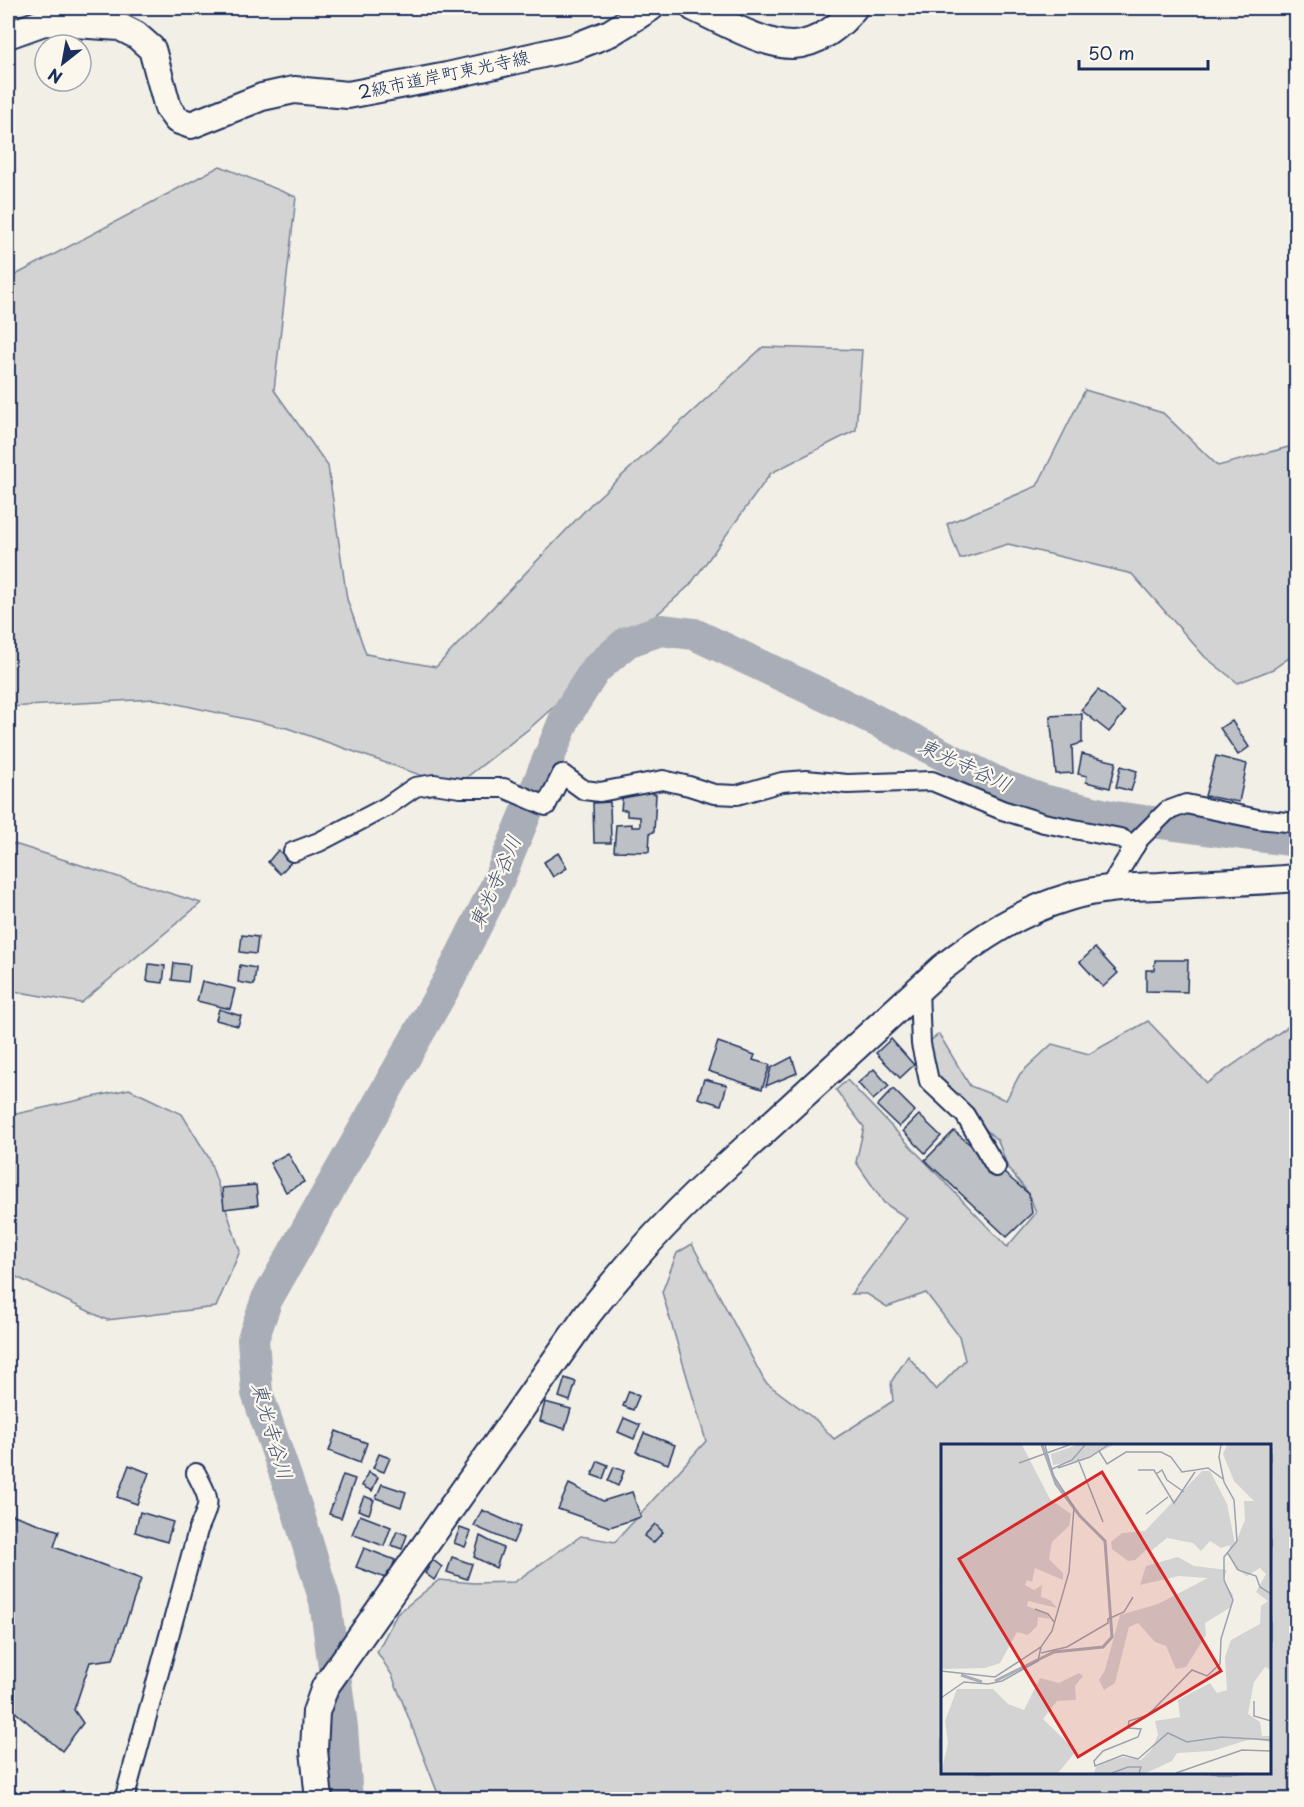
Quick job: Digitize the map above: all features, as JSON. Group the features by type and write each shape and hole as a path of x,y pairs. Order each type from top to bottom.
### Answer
{"street":[{"name":"2級市道岸町東光寺線","path":"8,35 44,22 120,27 136,35 152,49 168,108 177,120 191,125 262,97 294,90 348,95 447,76 574,47 610,33 650,8"},
{"path":"694,8 776,44 795,45 819,37 840,24 854,8"},
{"path":"293,852 319,842 386,807 415,787 434,784 460,788 504,788 546,806 562,774 584,790 600,792 663,780 714,794 737,795 782,782 806,780 847,784 932,782 1002,810 1044,823 1137,843"},
{"path":"1109,888 1137,843 1167,811 1186,804 1258,819 1296,823"},
{"path":"319,1800 314,1749 316,1712 325,1687 588,1314 620,1273 669,1220 919,989 971,945 998,927 1031,910 1069,897 1109,888 1296,878"},
{"path":"919,989 921,1044 929,1081 965,1115 996,1167"},
{"path":"124,1800 198,1530 207,1510 208,1497 196,1473"}],"shaded area":[{"path":"1296,48 1296,122 1292,111 1291,49"},
{"path":"220,166 296,197 274,390 328,466 347,599 366,654 436,667 592,503 763,347 862,350 856,430 771,473 690,585 530,728 454,787 287,728 155,699 8,707 8,279"},
{"path":"1085,390 1163,413 1218,466 1296,445 1296,653 1273,669 1238,683 1205,657 1132,574 1008,544 960,559 947,524 1037,486"},
{"path":"8,842 201,903 81,1003 8,990"},
{"path":"1148,1021 1207,1083 1296,1021 1296,1799 440,1799 392,1675 377,1652 397,1614 439,1580 474,1583 514,1582 581,1536 615,1542 706,1441 662,1292 677,1253 692,1244 765,1382 816,1420 834,1439 893,1401 891,1382 908,1356 936,1390 965,1360 959,1336 926,1293 887,1307 867,1294 851,1294 907,1218 884,1203 856,1162 864,1127 836,1090 847,1080 1007,1247 1036,1213 1029,1194 1008,1168 998,1141 933,1080 926,1044 939,1034 970,1086 1006,1100 1020,1074 1052,1044 1089,1054"},
{"path":"129,1089 182,1114 209,1158 240,1251 216,1307 107,1320 8,1273 8,1106 16,1114"}],"building":[{"path":"1098,690 1125,712 1109,732 1081,710"},
{"path":"1082,714 1082,743 1072,746 1073,773 1056,774 1050,716"},
{"path":"1232,721 1249,747 1238,755 1220,728"},
{"path":"1082,754 1116,762 1110,788 1086,782 1087,776 1078,774"},
{"path":"1216,756 1247,764 1239,802 1205,796"},
{"path":"1121,766 1137,771 1131,791 1116,787"},
{"path":"652,790 653,794 656,794 654,832 650,833 649,852 614,851 616,825 632,824 632,827 640,827 640,817 627,816 627,810 621,810 623,791"},
{"path":"610,802 611,843 594,843 593,803"},
{"path":"278,850 291,862 280,874 268,862"},
{"path":"558,853 567,868 553,877 544,862"},
{"path":"242,935 258,937 256,954 240,952"},
{"path":"1095,948 1118,973 1103,987 1080,962"},
{"path":"1155,960 1188,960 1187,992 1146,991 1146,970 1154,970"},
{"path":"174,963 190,965 188,982 172,980"},
{"path":"149,964 165,966 163,983 147,981"},
{"path":"240,965 256,968 254,985 238,982"},
{"path":"202,981 235,989 230,1009 197,1001"},
{"path":"219,1009 241,1016 238,1026 216,1020"},
{"path":"891,1039 914,1065 900,1078 876,1053"},
{"path":"718,1042 755,1055 753,1060 770,1065 762,1089 708,1071"},
{"path":"792,1057 797,1073 766,1086 771,1068"},
{"path":"874,1069 889,1086 873,1100 858,1083"},
{"path":"704,1079 727,1085 721,1105 698,1098"},
{"path":"893,1089 915,1111 899,1127 877,1106"},
{"path":"919,1115 941,1136 925,1153 903,1131"},
{"path":"954,1131 1029,1194 1032,1213 1007,1237 925,1160"},
{"path":"288,1153 304,1182 286,1192 270,1163"},
{"path":"256,1185 258,1205 224,1209 222,1188"},
{"path":"565,1378 576,1382 570,1401 559,1397"},
{"path":"629,1391 639,1396 633,1410 623,1406"},
{"path":"545,1402 571,1409 565,1429 540,1421"},
{"path":"624,1418 640,1425 634,1439 618,1432"},
{"path":"336,1431 367,1443 360,1463 329,1451"},
{"path":"644,1433 675,1445 668,1464 636,1452"},
{"path":"379,1454 390,1458 384,1472 373,1468"},
{"path":"598,1461 608,1465 603,1479 592,1475"},
{"path":"129,1465 149,1473 137,1504 117,1497"},
{"path":"614,1467 624,1471 618,1486 608,1481"},
{"path":"368,1472 378,1477 372,1491 362,1486"},
{"path":"343,1475 355,1479 341,1518 329,1514"},
{"path":"382,1484 406,1492 401,1507 376,1498"},
{"path":"569,1484 603,1501 632,1492 641,1517 610,1527 558,1509"},
{"path":"364,1496 374,1500 369,1514 358,1510"},
{"path":"482,1510 520,1527 513,1543 474,1526"},
{"path":"140,1512 173,1522 167,1542 135,1532"},
{"path":"8,1513 59,1531 54,1547 141,1579 113,1659 90,1662 74,1710 83,1723 62,1751 8,1706"},
{"path":"360,1515 391,1527 384,1546 352,1534"},
{"path":"655,1524 663,1532 653,1543 644,1536"},
{"path":"460,1528 471,1532 465,1547 454,1543"},
{"path":"397,1531 407,1535 402,1549 391,1545"},
{"path":"480,1536 503,1548 496,1568 474,1557"},
{"path":"364,1548 395,1560 388,1579 356,1567"},
{"path":"452,1557 472,1564 467,1579 447,1572"},
{"path":"433,1560 442,1567 434,1580 425,1573"}],"waterway":[{"name":"東光寺谷川","path":"347,1800 342,1727 325,1601 298,1512 257,1393 253,1339 267,1299 449,980 496,886 566,716 595,670 627,642 661,630 694,634 855,710 1002,785 1043,800 1115,817 1296,841"}]}
